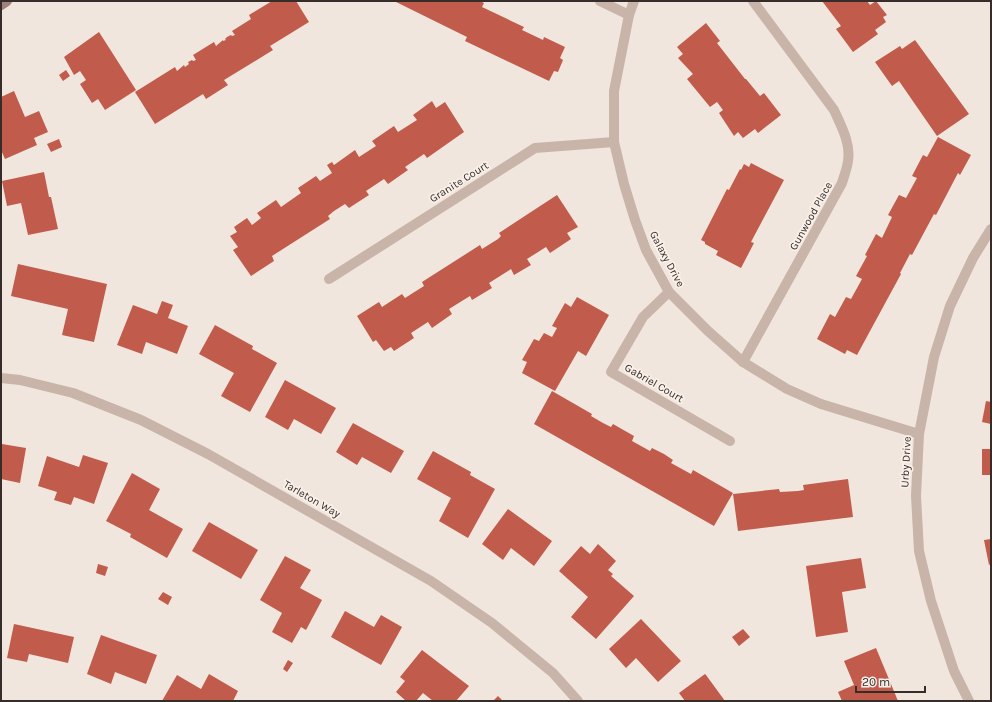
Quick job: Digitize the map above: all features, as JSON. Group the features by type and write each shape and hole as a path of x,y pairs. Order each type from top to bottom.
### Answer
{"main road":[{"path":"1,5 8,1"}],"street":[{"path":"600,1 629,15"},
{"name":"Galaxy Drive","path":"634,1 629,15 614,91 614,142 624,184 635,220 646,250 669,292 708,331 743,362 787,389 821,404 919,434"},
{"name":"Gunwood Place","path":"743,362 842,183 848,160 846,139 834,110 752,1"},
{"name":"Granite Court","path":"328,279 535,148 614,142"},
{"name":"Urby Drive","path":"969,701 954,671 931,601 919,551 916,496 919,434 934,357 950,306 973,258 991,230"},
{"name":"Gabriel Court","path":"669,292 643,317 611,372 730,441"},
{"name":"Tarleton Way","path":"1,378 20,380 73,393 141,420 208,454 431,581 492,623 553,673 578,701"}],"building":[{"path":"272,1 296,1 309,22 270,46 273,50 224,80 228,85 206,99 203,94 155,124 135,92 175,67 177,71 184,65 185,67 189,64 188,62 196,60 193,55 214,42 216,46 223,40 226,40 225,39 227,37 235,35 232,31 251,19 249,15"},
{"path":"394,1 480,1 484,3 482,7 524,27 522,30 543,40 544,37 565,47 560,58 563,60 558,72 554,71 549,81 465,41 467,37"},
{"path":"822,1 867,1 870,5 876,1 887,15 883,17 886,22 875,30 878,34 853,52 836,29 841,26"},
{"path":"706,23 720,41 717,43 745,79 760,96 764,93 781,115 758,133 755,129 743,138 738,132 734,136 719,113 723,110 717,102 710,107 687,79 693,74 678,58 683,54 677,47"},
{"path":"99,32 136,90 105,110 98,99 92,103 80,84 86,80 80,71 74,75 64,57"},
{"path":"915,40 969,114 937,136 899,81 892,86 875,62 900,46 902,49"},
{"path":"66,70 70,76 63,81 59,75"},
{"path":"14,91 25,117 39,111 48,132 34,138 37,145 5,159 1,150 1,97"},
{"path":"432,101 436,108 445,102 464,132 427,158 424,154 405,167 408,170 388,184 384,179 366,191 369,195 349,208 345,204 334,211 328,216 330,219 272,256 274,261 251,276 233,250 238,247 230,236 237,232 234,227 247,218 252,225 261,218 257,213 276,200 281,207 301,193 298,188 316,176 320,181 332,173 327,165 332,162 334,165 355,150 359,157 376,146 372,141 394,126 398,132 417,120 413,115"},
{"path":"938,137 971,155 960,175 958,173 936,215 934,214 912,255 910,254 900,273 901,274 857,355 847,350 845,354 817,339 830,314 835,317 846,297 851,299 862,279 856,276 867,256 865,255 876,234 882,238 892,217 888,215 899,195 906,198 917,178 912,176 923,155 927,157"},
{"path":"59,139 62,147 51,152 47,144"},
{"path":"751,163 784,180 751,242 754,243 741,268 716,255 718,251 701,240 727,189 729,190 744,164 749,167"},
{"path":"44,172 58,229 28,235 21,203 7,206 2,181"},
{"path":"557,195 578,227 567,233 571,239 550,253 546,247 527,259 531,265 514,275 511,269 489,283 492,288 472,300 470,296 449,309 452,314 432,328 428,322 411,333 414,338 394,351 391,347 384,351 376,340 373,342 357,316 379,302 382,307 402,294 405,298 424,286 422,282 480,245 482,249 498,239 501,236 499,233"},
{"path":"18,264 107,284 94,342 62,335 68,309 11,296"},
{"path":"577,297 609,315 586,356 578,351 555,391 522,373 527,362 522,360 534,339 539,341 544,333 552,337 557,328 552,326 565,303 571,307"},
{"path":"162,301 173,305 168,318 188,326 177,354 146,342 142,354 117,345 133,305 157,314"},
{"path":"215,325 253,346 252,349 277,363 250,412 221,396 234,373 199,354"},
{"path":"285,380 336,408 321,434 294,419 288,430 265,417"},
{"path":"552,391 592,414 591,416 603,423 611,427 613,424 634,436 632,441 650,451 652,448 664,454 673,460 671,463 691,474 693,470 733,493 714,526 534,424"},
{"path":"986,401 991,402 991,424 982,422"},
{"path":"353,423 404,451 391,473 362,457 357,465 336,452"},
{"path":"2,444 26,448 20,483 1,479"},
{"path":"982,449 991,449 991,475 982,475"},
{"path":"433,451 471,472 470,475 495,489 468,538 439,521 451,498 417,479"},
{"path":"83,455 108,463 94,504 74,497 71,505 54,500 57,492 38,486 47,456 79,467"},
{"path":"132,473 160,489 149,510 183,529 167,558 130,537 131,534 106,521"},
{"path":"848,479 853,517 738,531 733,494 779,489 780,492 798,491 804,490 803,485"},
{"path":"508,509 552,541 534,566 511,548 503,560 482,544"},
{"path":"209,522 258,550 241,579 192,551"},
{"path":"991,539 991,564 989,565 984,540"},
{"path":"598,544 616,561 608,570 613,574 611,576 634,596 596,639 571,617 588,597 559,571 581,546 590,554"},
{"path":"285,556 311,570 300,588 322,600 306,630 301,627 292,643 272,632 282,613 260,600"},
{"path":"861,558 866,588 842,592 848,632 816,637 806,566"},
{"path":"98,564 108,567 105,576 96,573"},
{"path":"163,592 172,597 168,605 158,599"},
{"path":"345,611 374,627 381,615 402,627 381,665 331,637"},
{"path":"641,619 681,661 658,682 636,658 626,668 609,649"},
{"path":"14,624 74,637 68,663 29,654 27,662 7,658"},
{"path":"743,629 750,637 739,646 732,637"},
{"path":"101,635 157,655 146,684 115,672 111,684 87,674"},
{"path":"876,648 898,701 842,701 838,692 854,685 844,661"},
{"path":"422,650 469,686 456,701 433,701 423,693 416,701 406,701 396,692 405,681 400,677"},
{"path":"288,660 293,663 287,672 283,669"},
{"path":"209,674 238,691 233,701 162,701 177,675 201,689"},
{"path":"705,674 725,701 685,701 679,693"},
{"path":"498,696 503,701 493,701"}]}
